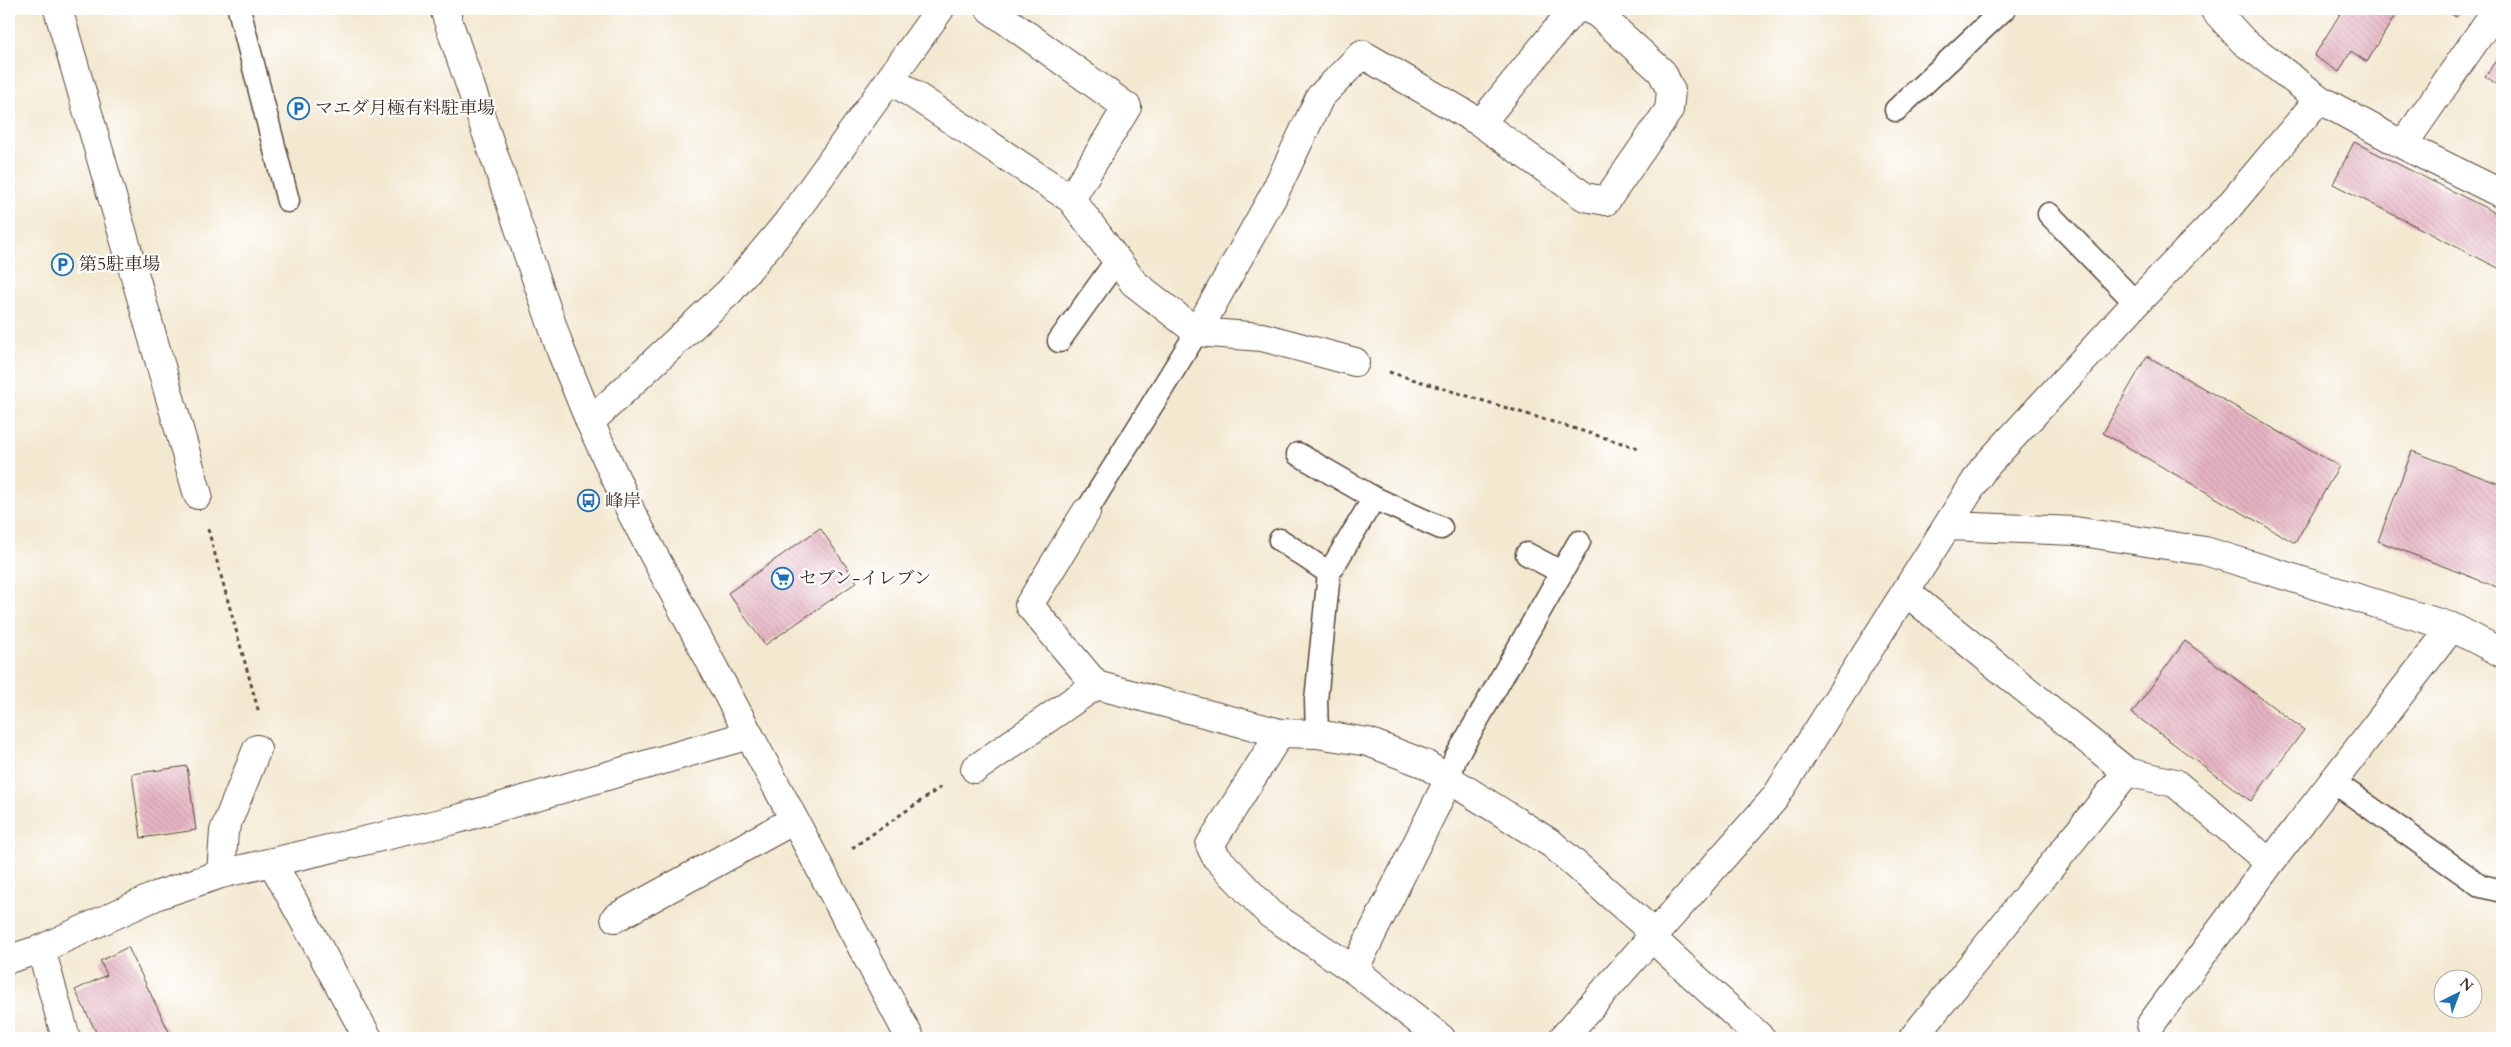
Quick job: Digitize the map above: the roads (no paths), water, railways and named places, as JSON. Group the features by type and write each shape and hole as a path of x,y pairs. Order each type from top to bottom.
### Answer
{"street":[{"path":"58,9 198,495"},
{"path":"444,9 561,351 590,422 632,514 910,1038"},
{"path":"590,422 730,291 788,223 940,9"},
{"path":"990,9 1127,107 1071,199"},
{"path":"1481,123 1568,16 1577,9"},
{"path":"1197,332 1272,198 1320,97 1362,54 1481,123 1585,197 1606,201 1669,110 1671,91 1662,72 1597,13 1588,9"},
{"path":"2214,9 2243,41 2319,99 2403,145 2502,194"},
{"path":"2403,145 2497,9"},
{"path":"890,79 1071,199 1134,284 1197,332 1262,337 1355,362"},
{"path":"1563,1038 1774,798 1984,469 2136,302 2225,212 2319,99"},
{"path":"1086,512 1029,605 1096,684 1280,734 1317,734 1377,746 1425,764 1552,844 1645,925 1652,938 1760,1038"},
{"path":"1948,526 2075,531 2205,551 2452,627 2502,653"},
{"path":"1906,592 2127,772 2176,783 2270,863"},
{"path":"2151,1024 2270,863 2452,627"},
{"path":"975,769 1096,684"},
{"path":"1280,734 1210,845 1216,857 1270,914 1354,970 1441,1038"},
{"path":"9,959 41,949 158,895 222,874 454,820 749,735"},
{"path":"222,874 224,831 257,749"},
{"path":"1912,1038 2127,772"},
{"path":"1354,970 1449,779"},
{"path":"615,918 794,820"},
{"path":"272,862 368,1038"},
{"path":"41,949 66,1038"}],"lane":[{"path":"239,9 288,201"},
{"path":"1896,110 2004,9"},
{"path":"2049,214 2136,302"},
{"path":"1059,340 1117,260"},
{"path":"1086,512 1197,332"},
{"path":"1298,454 1374,498 1441,528"},
{"path":"1317,734 1316,700 1329,573 1374,498"},
{"path":"1280,540 1329,573"},
{"path":"1449,779 1455,759 1579,542"},
{"path":"1527,554 1561,572"},
{"path":"2334,782 2481,886 2502,891"}],"place":[{"name":"マエダ月極有料駐車場","path":"299,108"},
{"name":"第5駐車場","path":"63,264"},
{"name":"峰岸","path":"589,501"},
{"name":"セブン-イレブン","path":"783,578"}]}
